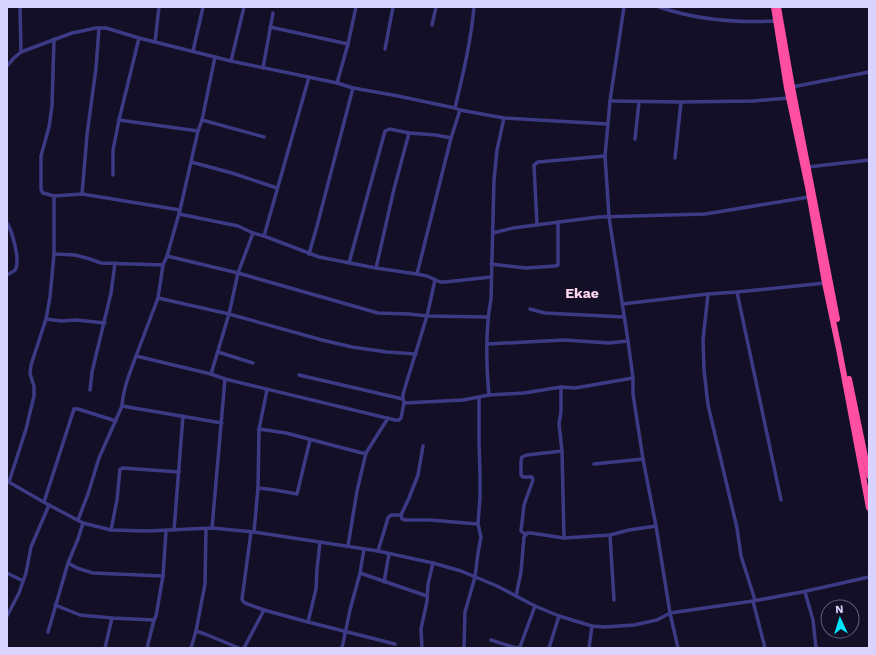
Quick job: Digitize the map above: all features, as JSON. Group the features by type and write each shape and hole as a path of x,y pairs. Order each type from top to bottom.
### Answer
{"highway":[{"path":"774,7 789,87 808,167 869,476"},
{"path":"778,7 789,87 789,98 869,508"}],"street":[{"path":"20,7 21,52"},
{"path":"155,42 159,7"},
{"path":"193,51 203,7"},
{"path":"231,61 244,7"},
{"path":"337,83 348,44 356,7"},
{"path":"385,49 393,7"},
{"path":"432,25 436,7"},
{"path":"455,108 473,24 474,7"},
{"path":"624,7 610,101 605,156 609,217 628,341 633,378 633,394 643,460 656,526 670,613 678,648"},
{"path":"659,7 670,11 707,19 750,22 776,20"},
{"path":"263,68 273,13"},
{"path":"270,27 348,44"},
{"path":"82,194 99,28"},
{"path":"7,66 21,52 54,39 80,31 106,28 139,38 231,61 337,83 353,88 393,94 460,110 504,118 608,124"},
{"path":"113,175 113,150 139,38"},
{"path":"54,39 52,106 49,127 41,156 41,190 43,193 54,196 82,194 179,212 238,226 319,257 416,274 440,282 491,276"},
{"path":"78,520 99,458 122,406 136,356 158,298 163,265 167,256 179,212 198,131 202,120 215,57"},
{"path":"789,87 869,72"},
{"path":"264,236 309,77"},
{"path":"309,254 318,226 353,88"},
{"path":"610,101 753,101 789,98"},
{"path":"635,139 639,102"},
{"path":"674,158 681,102"},
{"path":"416,274 451,138 460,110"},
{"path":"489,395 486,355 488,317 491,299 494,180 497,150 504,118"},
{"path":"119,120 198,131"},
{"path":"202,120 264,137"},
{"path":"349,263 385,131 390,129 408,133 436,135 451,138"},
{"path":"376,268 408,133"},
{"path":"537,225 534,165 538,162 605,156"},
{"path":"808,167 869,160"},
{"path":"191,162 232,173 277,188"},
{"path":"54,196 54,254 50,297 46,319 31,365 30,374 34,391 26,429 8,481 83,523 111,530 147,531 212,528 253,532 378,551 462,570 558,616 592,626 604,627 634,625 657,620 670,613 805,592 869,577"},
{"path":"493,233 513,228 598,217 705,214 809,196"},
{"path":"491,264 526,268 558,265 558,222"},
{"path":"7,223 11,229 16,247 17,264 15,270 7,275"},
{"path":"211,374 229,314 238,273 253,233"},
{"path":"54,254 75,255 101,263 163,265"},
{"path":"167,256 238,273 378,313 488,317"},
{"path":"90,390 92,372 111,294 115,263"},
{"path":"136,356 211,374 267,390 399,420 401,418 403,394 428,316 435,280"},
{"path":"622,304 825,283"},
{"path":"737,292 781,500"},
{"path":"708,294 703,340 704,370 708,405 737,528 742,556 765,648"},
{"path":"158,298 229,314 352,347 375,351 416,354"},
{"path":"530,309 545,313 624,317"},
{"path":"46,319 104,323"},
{"path":"487,344 564,340 609,343 628,341"},
{"path":"218,352 253,363"},
{"path":"299,375 403,401 463,400 489,395 533,392 561,387 576,388 633,378"},
{"path":"212,528 225,379"},
{"path":"561,387 561,411 559,424 562,451 564,538"},
{"path":"267,390 259,429 258,488 253,532 242,599 245,603 264,610 395,644"},
{"path":"464,648 465,612 475,577 481,537 478,524 480,497 479,397"},
{"path":"122,406 222,423"},
{"path":"44,502 74,409 116,421"},
{"path":"174,530 183,416"},
{"path":"348,546 357,491 366,453 388,418"},
{"path":"259,429 286,433 366,453"},
{"path":"258,488 297,494 310,440"},
{"path":"401,515 418,475 423,446"},
{"path":"526,535 521,531 521,526 524,505 532,477 523,477 521,474 520,461 522,457 527,455 562,451"},
{"path":"594,464 643,460"},
{"path":"111,530 117,500 120,469 179,472"},
{"path":"7,616 19,593 26,573 31,548 49,505"},
{"path":"378,551 388,518 391,515 401,515"},
{"path":"401,515 402,518 406,520 430,520 478,524"},
{"path":"48,632 68,563 83,523"},
{"path":"516,596 521,572 524,537 526,535 531,533 564,538 610,535 629,530 656,526"},
{"path":"191,648 196,631 205,584 206,529"},
{"path":"147,648 156,616 163,576 166,530"},
{"path":"610,535 614,600"},
{"path":"308,622 316,588 320,542"},
{"path":"342,648 360,573 364,549"},
{"path":"384,582 389,554"},
{"path":"68,563 77,568 93,573 163,576"},
{"path":"422,648 421,629 433,563"},
{"path":"7,573 23,581"},
{"path":"360,573 427,596"},
{"path":"805,592 813,620 816,648"},
{"path":"55,605 80,615 154,620"},
{"path":"491,640 516,648 520,646 535,606"},
{"path":"244,648 264,610"},
{"path":"549,648 558,616"},
{"path":"105,648 112,618"},
{"path":"589,648 592,626"},
{"path":"196,631 239,648"}],"district":[{"name":"Ekae","path":"582,293"}]}
